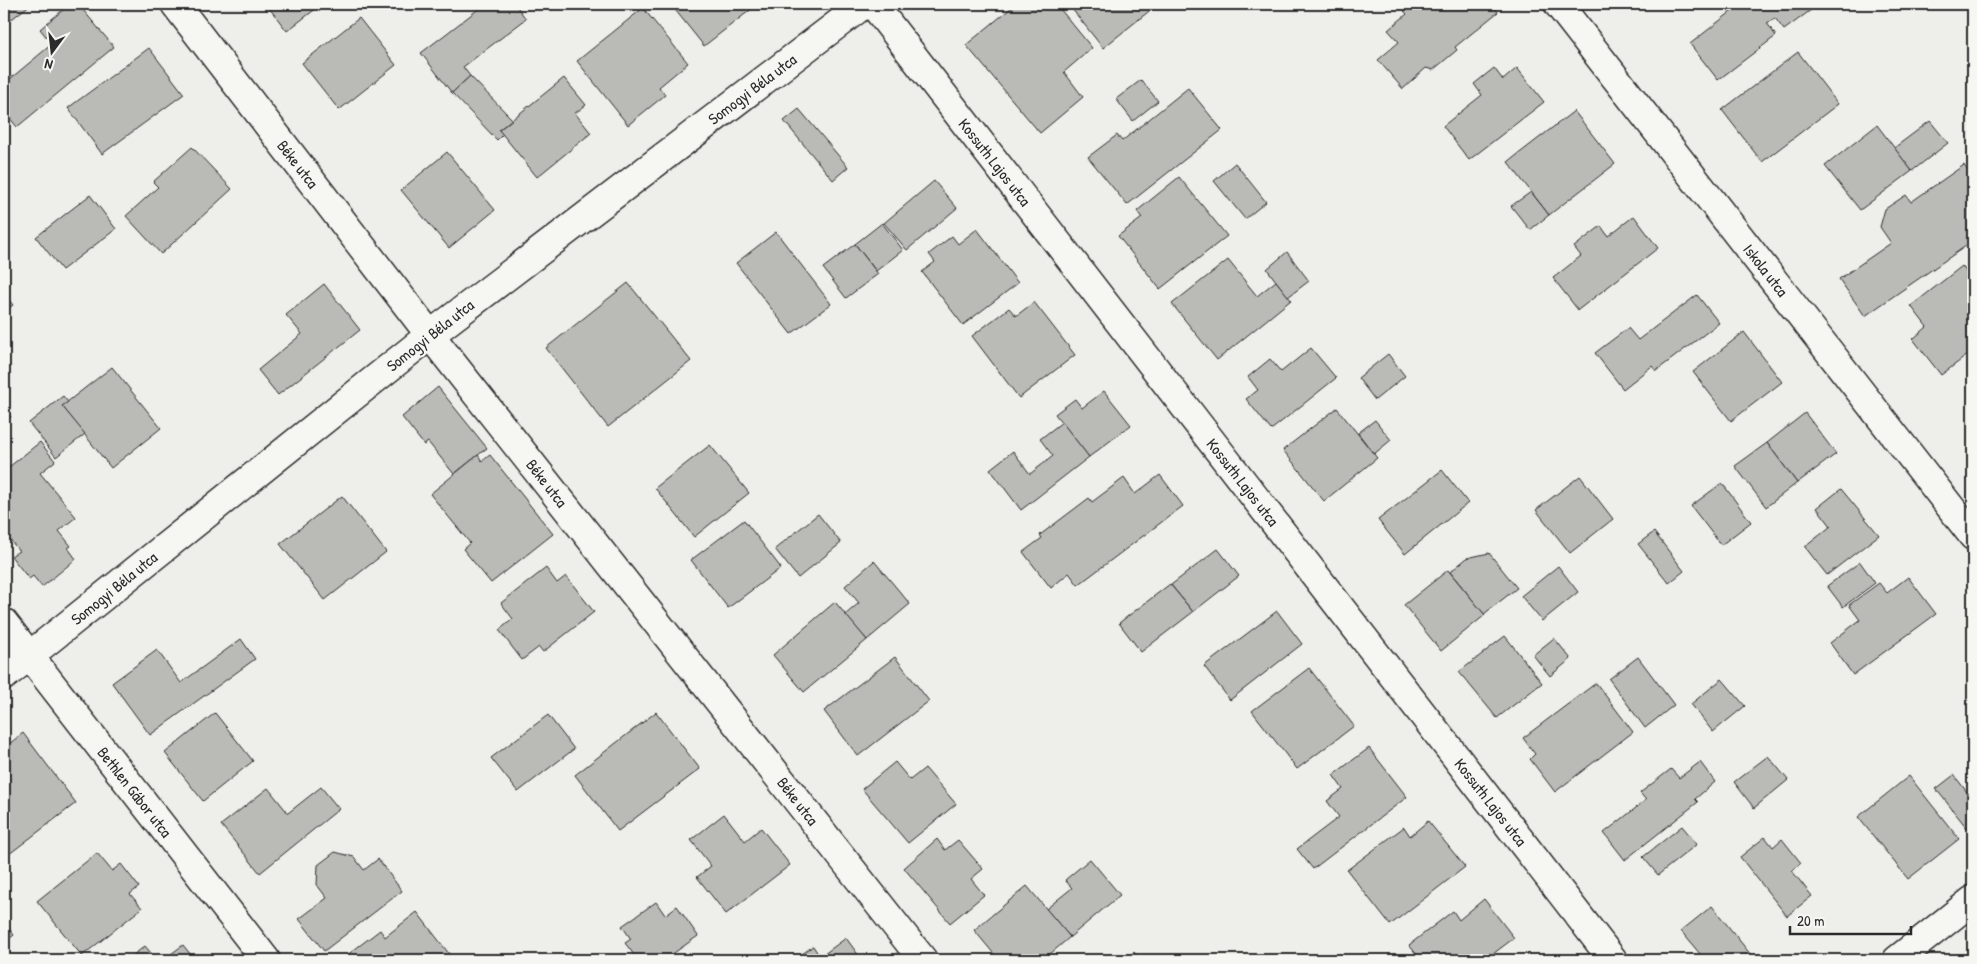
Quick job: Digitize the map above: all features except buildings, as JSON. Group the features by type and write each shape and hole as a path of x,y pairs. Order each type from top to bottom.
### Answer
{"street":[{"name":"Béke utca","path":"175,4 430,334 923,960"},
{"name":"Somogyi Béla utca","path":"4,676 430,334 864,4"},
{"name":"Kossuth Lajos utca","path":"873,4 1612,960"},
{"name":"Iskola utca","path":"1558,4 1973,536"},
{"name":"Bethlen Gábor utca","path":"4,623 266,960"},
{"path":"1897,960 1973,900"}]}
